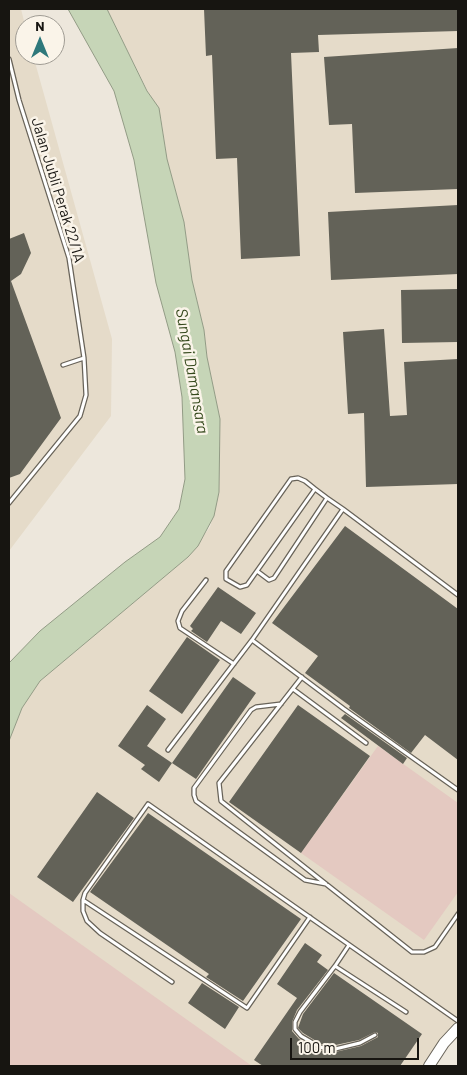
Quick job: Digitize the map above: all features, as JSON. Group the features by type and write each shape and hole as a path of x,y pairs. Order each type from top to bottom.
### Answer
{"main road":[{"path":"429,1066 444,1043 458,1028"}],"lane":[{"name":"Jalan Jubli Perak 22/1A","path":"9,59 19,100 70,258 84,358 86,395 80,416 9,503"},
{"path":"63,366 84,358"},
{"path":"315,489 244,588 232,584 225,574 291,479 298,478 315,489 458,595"},
{"path":"257,571 270,580 274,578 327,498"},
{"path":"168,750 252,640 342,509"},
{"path":"206,580 182,611 178,621 180,628 234,664"},
{"path":"252,640 344,709 458,790"},
{"path":"302,677 219,783 221,801 412,952 424,952 435,947 458,914"},
{"path":"292,689 366,743"},
{"path":"281,703 256,707 251,710 194,788 194,795 196,801 305,880 326,884"},
{"path":"172,982 100,933 87,921 83,900 148,804 458,1021"},
{"path":"83,900 247,1008 310,917"},
{"path":"349,945 300,1012 295,1022 295,1029 301,1036 320,1047 331,1050 360,1044 375,1035"},
{"path":"335,966 406,1012"}],"shaded area":[{"path":"9,9 21,9 22,15 15,15 15,65 36,65 112,339 111,416 9,551"},
{"path":"107,9 458,9 458,1021 425,1066 9,1066 9,741 22,708 40,681 188,557 210,527 219,492 220,419 207,357 204,330 192,280 184,222 167,159 161,118"},
{"path":"378,746 458,803 458,892 424,940 301,853"},
{"path":"9,893 252,1066 9,1066"}],"water":[{"name":"Sungai Damansara","path":"68,9 107,9 147,91 159,108 167,159 184,222 192,280 204,330 207,357 220,419 219,492 214,516 198,546 188,557 40,681 22,708 9,741 9,663 40,631 125,562 160,537 179,509 185,479 182,397 175,352 156,283 134,160 114,91"}],"building":[{"path":"204,9 458,9 458,31 318,35 319,52 291,53 300,256 241,259 237,158 216,159 212,55 206,56"},
{"path":"458,48 458,189 355,193 352,124 329,125 324,57"},
{"path":"458,205 458,274 331,280 328,212"},
{"path":"24,233 31,253 21,274 11,281 61,418 20,474 9,478 9,239"},
{"path":"458,289 458,342 402,343 401,290"},
{"path":"384,329 390,416 407,415 404,362 458,359 458,484 366,487 364,413 348,414 343,332"},
{"path":"345,526 458,609 458,760 425,735 411,753 349,708 350,706 305,673 318,656 272,623"},
{"path":"218,587 256,613 241,634 221,621 207,642 191,631 193,629 190,626"},
{"path":"187,637 220,660 182,714 149,691"},
{"path":"233,677 256,693 196,779 172,763"},
{"path":"147,705 166,719 147,746 172,763 159,782 141,769 145,765 118,746"},
{"path":"298,705 370,756 301,853 229,802"},
{"path":"345,714 407,758 403,764 341,718"},
{"path":"97,792 134,818 73,902 37,877"},
{"path":"148,813 301,919 243,1001 206,977 209,974 90,892"},
{"path":"305,943 322,955 317,962 328,970 297,1010 292,1022 292,1031 299,1039 318,1050 331,1053 361,1046 378,1037 378,1033 375,1032 359,1040 331,1046 321,1044 298,1028 303,1014 334,973 422,1034 400,1066 263,1066 254,1060 297,998 277,984"},
{"path":"202,983 239,1007 225,1029 188,1003"}]}
